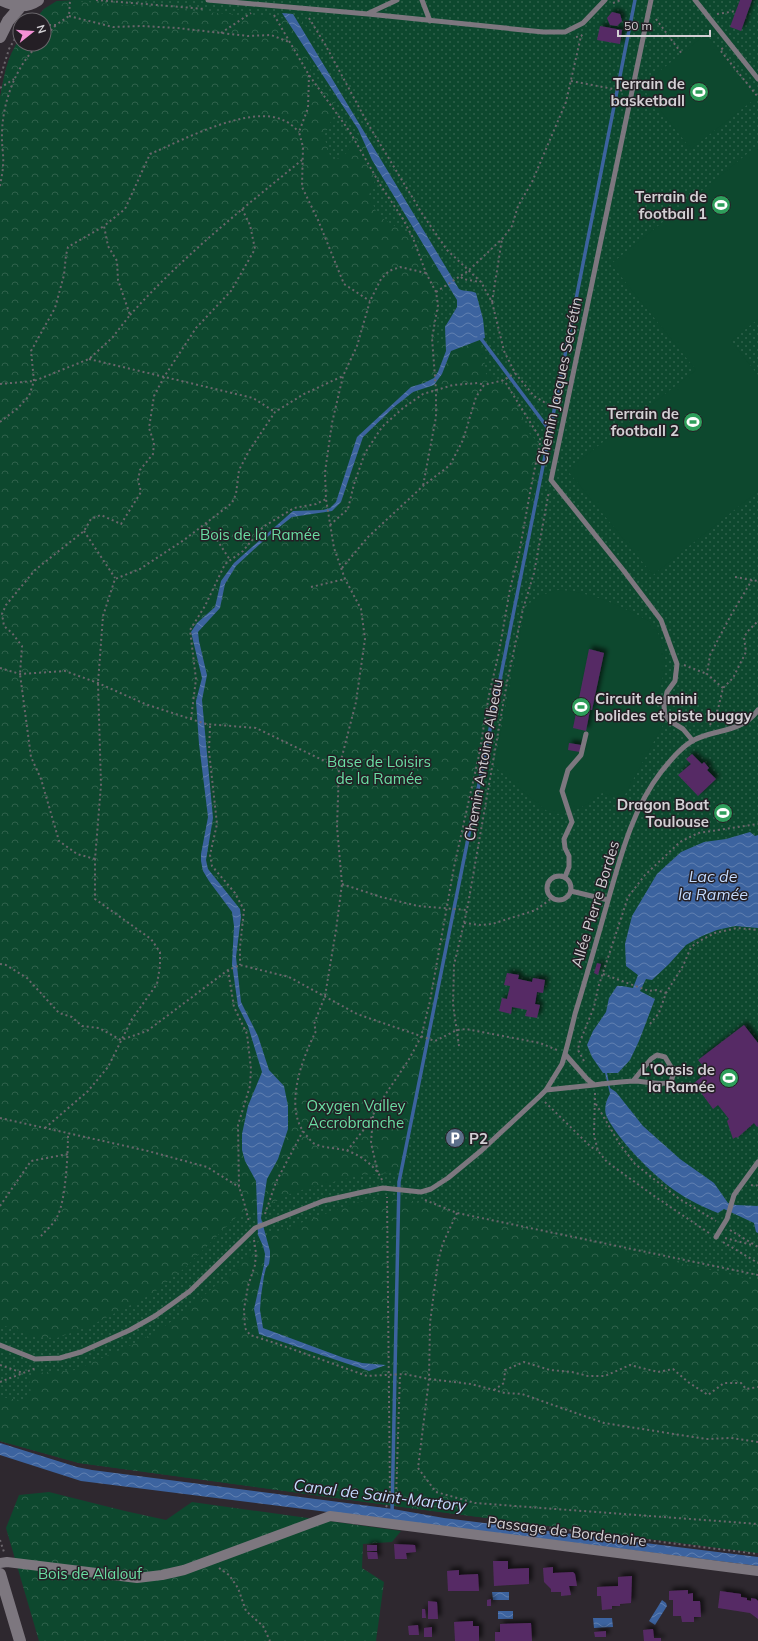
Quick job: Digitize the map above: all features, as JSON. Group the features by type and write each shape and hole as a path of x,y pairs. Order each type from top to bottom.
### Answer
{"main road":[{"path":"2,0 11,5 21,6 32,4 38,0"},
{"path":"0,37 8,21 21,6"},
{"path":"0,1574 20,1641"}],"street":[{"name":"Passage de Bordenoire","path":"0,1563 7,1562 137,1578 162,1575 184,1570 330,1516 758,1571"}],"lane":[{"path":"208,0 368,14 543,32 565,32 583,23 605,0"},
{"path":"368,14 397,0"},
{"path":"422,0 430,21"},
{"name":"Chemin Jacques Secrétin","path":"651,0 551,480 655,611 661,620 677,664"},
{"path":"695,0 758,79"},
{"path":"677,664 675,681 667,692 664,706 665,715 670,721 683,729 693,741"},
{"name":"Allée Pierre Bordes","path":"253,1229 323,1201 383,1188 421,1192 431,1189 448,1178 482,1150 546,1090 562,1064 608,900 632,825 646,797 661,773 678,753 693,741 704,736 730,730 755,715 758,710"},
{"path":"565,877 569,867 569,856 565,848 564,839 572,822 562,791 568,770 581,755 586,734"},
{"path":"558,875 565,877 570,883 571,891 567,897 559,900 552,898 547,892 547,884 551,878 558,875"},
{"path":"571,891 608,900"},
{"path":"565,1054 594,1085"},
{"path":"546,1090 633,1081 654,1082 664,1085 671,1082 674,1072 666,1057 657,1055 651,1059 633,1081"},
{"path":"716,1237 727,1219 734,1194 758,1162"},
{"path":"0,1345 35,1359 60,1358 97,1345 155,1316 190,1291 253,1229"}],"path":[{"path":"69,16 70,0"},
{"path":"96,0 206,9"},
{"path":"648,10 682,54"},
{"path":"709,18 713,15 736,11"},
{"path":"221,33 252,13 244,12"},
{"path":"282,16 274,15 309,75 350,132 381,186 402,218 413,238 426,273 436,292 438,306 432,338 436,385 436,417 423,486"},
{"path":"52,29 69,16 113,27 142,26 177,28 248,36 271,35 290,43"},
{"path":"309,18 326,46 368,124 423,214 447,250 468,271 482,282 492,302 504,351 515,373 534,396 558,409"},
{"path":"436,292 468,271 503,238 512,226 518,206 532,182 566,102 580,36"},
{"path":"0,78 8,49 12,43"},
{"path":"729,43 720,50 758,96"},
{"path":"0,186 4,165 2,139 6,105 21,65 32,52"},
{"path":"309,75 308,108 299,132 303,147 302,187 318,220 344,284 370,301"},
{"path":"0,88 15,78"},
{"path":"571,80 619,90"},
{"path":"0,422 18,408 29,396 34,381 31,351 55,308 64,275 68,247 104,226 125,209 150,154 222,124 252,116 273,117 285,121 299,132"},
{"path":"0,384 34,381 89,359 112,338 156,286 242,209 302,160"},
{"path":"95,860 77,854 59,841 41,779 31,757 20,674 22,646 12,633 4,626 2,614 6,605 35,570 84,531 91,519 101,515 122,524 141,492 138,480 140,470 153,454 154,442 149,428 154,396 164,377 196,328 231,291 255,249 250,225 242,209"},
{"path":"104,226 108,246 117,261 118,280 130,315"},
{"path":"492,302 503,238"},
{"path":"386,1507 390,1500 390,1374 387,1197 383,1188 382,1179 369,1163 347,1151 313,1144 303,1131 298,1118 295,1090 306,1051 316,1031 314,1024 325,996 336,930 342,884 337,827 339,768 356,702 365,639 361,609 345,579 334,548 328,516 325,472 332,423 343,376 357,346 370,301 382,279 389,270 400,267 426,273"},
{"path":"461,277 463,279 482,282"},
{"path":"89,359 253,398 275,412"},
{"path":"330,526 348,509 354,484 365,453 382,427 403,408 423,394 453,385 478,383 484,385 504,380 515,373"},
{"path":"115,579 140,568 184,540 232,503 236,494 239,470 249,451 275,412 304,394 343,376"},
{"path":"347,1151 365,1128 408,1061 421,1037 430,1001 459,845 479,755 489,695 499,652 510,589 519,554 530,486 540,443 540,438 504,380"},
{"path":"342,568 368,537 423,486 450,465 463,440 476,397 484,385"},
{"name":"Chemin Antoine Albeau","path":"459,1046 453,1004 454,965 467,910 507,682 523,609 534,573 551,480"},
{"path":"191,720 196,679 190,630 205,606 225,564 243,551 263,527 294,508 316,504 326,499"},
{"path":"206,523 230,560"},
{"path":"45,1128 88,1091 108,1067 132,1019 157,984 160,966 160,952 151,938 95,899 95,860 101,785 98,683 104,616 115,579 84,531"},
{"path":"736,577 758,581"},
{"path":"311,587 345,579"},
{"path":"708,674 710,656 731,615 752,580"},
{"path":"704,736 718,709 723,688 733,678 746,652 744,637 758,621"},
{"path":"677,664 682,664 708,674 723,688"},
{"path":"0,668 20,674 65,672 98,683 146,704 210,726 256,728 339,768"},
{"path":"210,726 209,751 217,824 210,856 212,866 235,893 244,910 240,947 240,965"},
{"path":"585,1063 578,1050 579,1044 594,1007 628,897 644,875 680,842 698,833 758,824"},
{"path":"342,884 381,897 418,906 467,910"},
{"path":"464,923 481,925 492,924 536,910 552,898"},
{"path":"650,1024 659,1013 666,993 683,966 691,947 715,933 737,928 758,930"},
{"path":"0,964 6,965 27,978 59,1012 72,1017 82,1026 99,1028 121,1040 147,1030 229,970 240,965 289,977 357,1014 435,1041 457,1030 466,1029 540,1043 565,1054"},
{"path":"229,970 234,1007 247,1034 251,1069 250,1086 238,1126 239,1187 253,1229 256,1253 244,1309 245,1328 250,1335 367,1376 404,1374 429,1379 471,1384 505,1393 522,1394 604,1423 706,1439 731,1438 758,1442"},
{"path":"603,974 649,991 656,990 666,993"},
{"path":"594,1085 596,1104 594,1135 598,1151"},
{"path":"540,1096 548,1106 591,1147 598,1151 607,1162 622,1174 716,1237 758,1263"},
{"path":"596,1104 619,1143 635,1164 678,1198 758,1248"},
{"path":"373,1114 371,1143 379,1174"},
{"path":"0,1118 148,1151 207,1167 239,1187"},
{"path":"266,1224 265,1214 276,1182 303,1131"},
{"path":"41,1236 58,1217 63,1194 68,1154 68,1133"},
{"path":"0,1206 31,1161 68,1154"},
{"path":"430,1201 458,1213 758,1275"},
{"path":"458,1213 443,1243 438,1261 430,1323 429,1379 418,1468 436,1492 475,1503 758,1524"},
{"path":"716,1237 755,1246"},
{"path":"494,1390 504,1383 505,1370 524,1362 550,1370 572,1372 588,1376 605,1376 630,1365 658,1372 673,1370 708,1395 724,1383 741,1383 746,1389 758,1387"},
{"path":"0,1365 24,1373 0,1382"},
{"path":"396,1499 399,1374"},
{"path":"495,1521 758,1554"},
{"path":"208,1561 229,1575 238,1588 246,1611 263,1626 270,1641"}],"green space":[{"name":"Base de Loisirs de la Ramée","path":"758,0 758,1553 79,1463 0,1441 0,98 12,52 52,52 52,12 42,12 57,1"},
{"name":"Bois de la Ramée","path":"57,1 74,1 302,20 312,37 310,70 321,89 336,98 334,115 324,136 332,162 348,152 353,133 365,137 375,166 376,178 369,195 378,216 400,229 428,250 444,283 439,302 429,326 437,343 456,335 475,333 483,349 486,374 505,383 512,394 528,432 543,448 406,1142 410,1164 405,1172 361,1175 294,1192 257,1211 235,1218 186,1267 152,1294 90,1326 57,1338 33,1337 0,1324 0,98 12,52 52,52 52,12 42,12"},
{"name":"Terrain de basketball","path":"706,34 756,98 691,149 641,86"},
{"path":"758,145 758,319 731,341 758,375 758,491 653,575 567,470 696,370 611,264"},
{"name":"Circuit de mini bolides et piste buggy","path":"558,590 600,598 648,620 655,628 660,638 664,650 665,667 657,703 657,710 663,725 622,800 602,793 578,809 558,814 547,811 494,766 525,608 540,596"},
{"path":"383,1196 400,1198 758,1281 758,1553 79,1463 0,1441 0,1397 25,1401 31,1394 29,1379 37,1373 75,1370 138,1342 162,1328 183,1313 243,1261 257,1243 273,1233 352,1204"},
{"name":"Bois de Alalouf","path":"49,1492 166,1520 192,1502 401,1531 392,1542 363,1544 362,1568 384,1582 376,1641 39,1641 6,1528 19,1495"}],"water":[{"path":"282,13 293,14 459,289 476,293 483,319 485,338 451,351 442,374 434,385 413,392 394,407 363,437 341,502 332,511 292,517 273,532 236,566 225,584 220,608 198,632 207,675 202,700 213,818 206,860 208,869 240,909 241,917 236,957 241,1002 258,1036 269,1070 284,1086 288,1106 288,1129 278,1159 267,1179 261,1218 270,1251 269,1264 266,1268 264,1276 261,1296 260,1310 263,1328 344,1358 362,1363 386,1365 369,1371 259,1334 254,1309 265,1254 258,1235 256,1181 245,1161 242,1150 242,1134 248,1106 262,1072 248,1026 238,1006 232,964 234,926 232,912 209,881 203,871 201,861 208,817 199,744 196,701 202,678 191,632 197,623 215,607 221,581 234,563 293,511 323,510 330,508 336,502 357,437 411,387 434,378 438,372 446,351 445,327 457,307 457,300 372,160 358,129"},
{"name":"Lac de la Ramée","path":"750,832 755,836 758,835 758,928 735,926 717,930 702,936 686,945 652,980 646,979 640,991 655,999 639,1041 630,1060 618,1073 607,1073 610,1088 616,1092 643,1126 680,1159 714,1183 728,1203 758,1206 758,1233 756,1232 754,1223 724,1209 718,1213 679,1194 656,1176 636,1156 618,1134 606,1115 606,1104 610,1094 605,1073 603,1073 592,1057 587,1045 593,1031 606,1012 609,998 617,986 633,988 638,975 626,966 625,944 632,916 657,874 681,852 704,842 726,839"},
{"path":"0,1443 77,1467 92,1470 393,1509 444,1518 758,1557 758,1566 81,1481 0,1455"},
{"path":"492,1592 509,1592 509,1600 493,1600"},
{"path":"662,1600 667,1606 655,1625 649,1621"},
{"path":"498,1611 513,1611 513,1619 498,1619"},
{"path":"593,1618 612,1618 613,1627 594,1628"}],"building":[{"path":"740,0 752,0 741,31 730,27"},
{"path":"612,12 620,14 622,21 617,26 610,25 607,18"},
{"path":"600,26 622,30 620,44 597,40"},
{"path":"589,649 604,653 586,731 573,728"},
{"path":"569,743 581,745 580,752 568,750"},
{"path":"692,754 702,764 704,762 709,768 707,770 716,779 698,796 678,775 691,764 686,759"},
{"path":"597,963 601,964 598,975 594,973"},
{"path":"507,973 519,975 518,979 532,982 533,978 545,980 543,993 537,992 535,1004 540,1005 537,1018 525,1016 527,1010 512,1007 511,1014 499,1011 502,998 507,999 510,986 504,985"},
{"name":"L'Oasis de la Ramée","path":"744,1025 758,1043 758,1126 757,1127 754,1123 737,1138 736,1137 733,1139 727,1121 729,1119 718,1105 713,1109 694,1083 708,1072 698,1060"},
{"path":"394,1544 415,1545 416,1552 406,1553 407,1559 395,1559"},
{"path":"367,1545 377,1545 377,1551 367,1551"},
{"path":"367,1552 377,1552 378,1559 368,1559"},
{"path":"493,1561 508,1561 508,1569 529,1568 529,1584 494,1586"},
{"path":"553,1567 553,1573 573,1572 575,1574 577,1586 569,1586 571,1595 561,1596 561,1592 551,1592 551,1589 544,1582 543,1568"},
{"path":"459,1570 459,1575 478,1574 479,1591 448,1591 447,1571"},
{"path":"632,1576 631,1603 620,1604 620,1606 612,1606 612,1609 602,1610 601,1596 597,1596 597,1587 618,1586 618,1577"},
{"path":"688,1590 688,1594 693,1593 693,1601 700,1601 701,1617 694,1617 694,1622 682,1622 681,1616 673,1616 673,1600 669,1600 669,1591"},
{"path":"720,1591 741,1594 741,1597 747,1598 747,1600 751,1601 751,1598 756,1599 758,1601 758,1619 750,1613 718,1608"},
{"path":"491,1599 491,1606 487,1606 487,1600"},
{"path":"428,1601 437,1602 438,1619 428,1619"},
{"path":"422,1609 425,1609 426,1618 422,1618"},
{"path":"473,1621 473,1626 479,1626 479,1641 455,1641 454,1622"},
{"path":"531,1623 532,1641 495,1641 495,1632 500,1632 500,1624"},
{"path":"418,1625 419,1635 409,1635 408,1626"},
{"path":"432,1627 432,1637 424,1637 424,1628"},
{"path":"653,1629 654,1638 661,1638 661,1641 644,1641 643,1630"},
{"path":"606,1631 606,1637 595,1637 594,1632"}],"waterway":[{"name":"Canal de Saint-Martory","path":"392,1513 399,1182 635,0"},
{"path":"479,336 550,431"}],"place":[{"name":"Terrain de basketball","path":"699,92"},
{"name":"Terrain de football 1","path":"721,205"},
{"name":"Terrain de football 2","path":"693,422"},
{"name":"Circuit de mini bolides et piste buggy","path":"581,707"},
{"name":"Dragon Boat Toulouse","path":"723,813"},
{"name":"L'Oasis de la Ramée","path":"729,1078"},
{"name":"P2","path":"455,1138"}],"park label":[{"name":"Oxygen Valley Accrobranche","path":"356,1114"}]}
